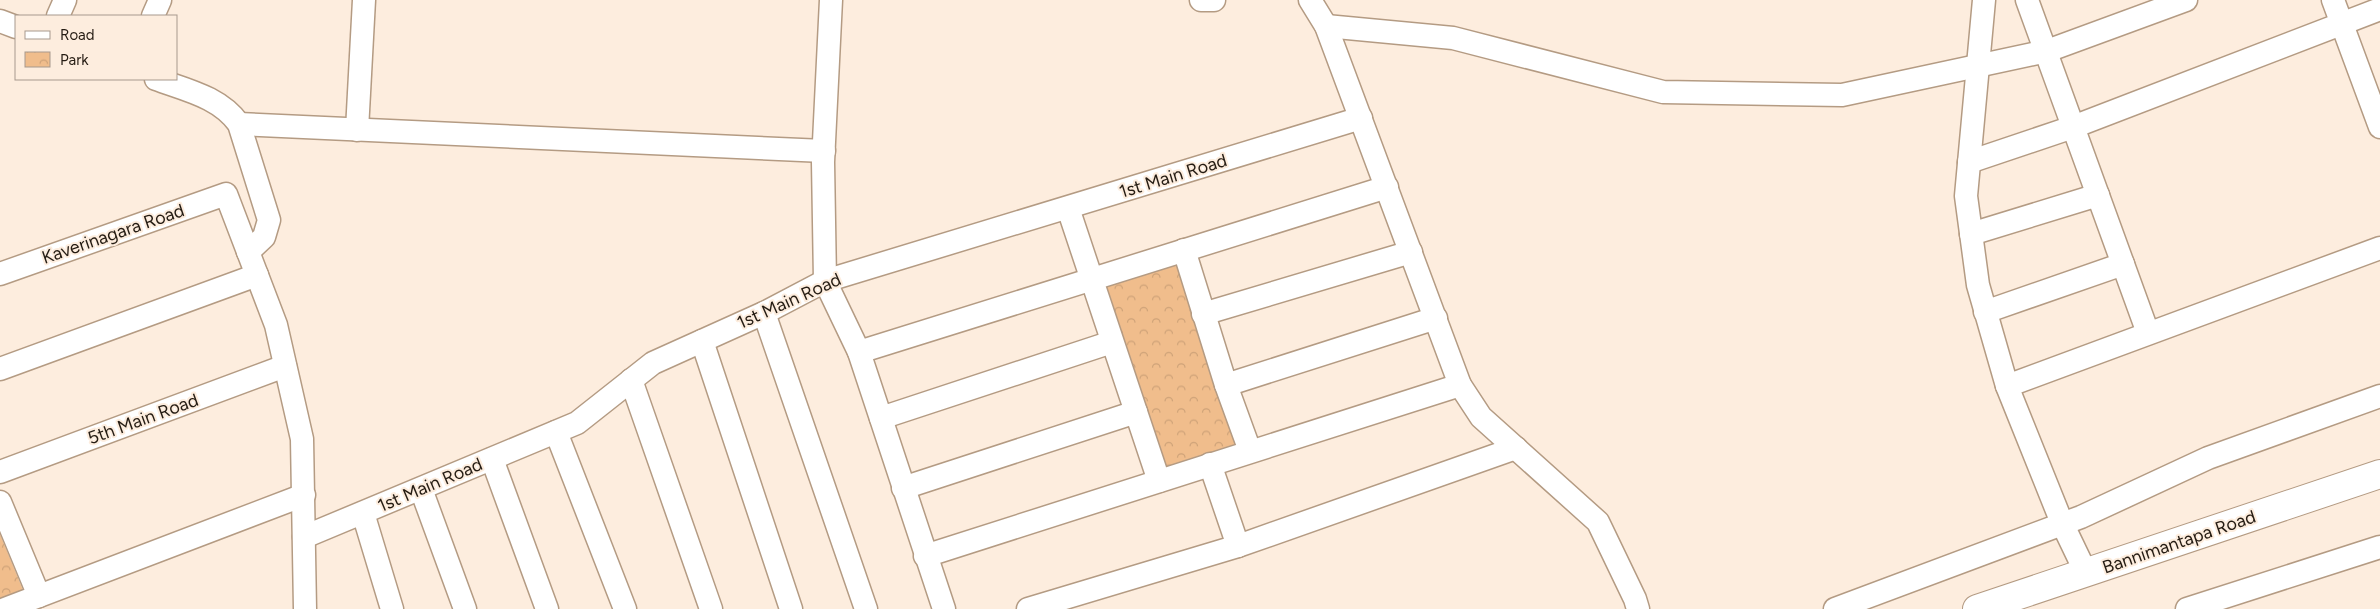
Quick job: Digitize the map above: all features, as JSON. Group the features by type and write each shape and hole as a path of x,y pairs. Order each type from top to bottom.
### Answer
{"main road":[{"name":"Bannimantapa Road","path":"1977,609 2380,474"}],"street":[{"path":"58,15 65,0"},
{"path":"153,15 160,0"},
{"path":"357,130 364,0"},
{"path":"831,0 824,151 825,282 860,352 925,556 944,609"},
{"path":"1201,0 1214,0"},
{"path":"1310,0 1326,26 1460,385 1481,417 1598,522 1638,609"},
{"path":"1984,0 1980,66 1966,196 1978,286 2007,386 2062,523 2086,573"},
{"path":"2027,0 2148,333"},
{"path":"1326,26 1453,38 1663,92 1842,95 2047,51 2186,0"},
{"path":"2333,0 2373,88 2380,127"},
{"path":"1970,162 2073,127 2380,9"},
{"path":"0,22 15,28"},
{"path":"159,80 215,101 231,113 239,124 269,220 264,237 248,252 276,326 302,439 305,609"},
{"name":"1st Main Road","path":"304,537 577,423 653,363 764,313 825,282 1361,118"},
{"path":"239,124 824,151"},
{"path":"860,352 1386,187"},
{"name":"Kaverinagara Road","path":"0,274 226,194 248,252"},
{"path":"1971,234 2098,195"},
{"path":"1068,208 1159,481"},
{"path":"2007,386 2380,248"},
{"path":"1184,250 1226,385 1250,451"},
{"path":"1204,314 1411,252"},
{"path":"1985,312 2122,264"},
{"path":"0,369 257,275"},
{"path":"764,313 866,609"},
{"path":"1226,385 1436,318"},
{"path":"702,341 791,609"},
{"path":"881,418 1112,342"},
{"name":"5th Main Road","path":"0,472 285,366"},
{"path":"631,380 711,609"},
{"path":"925,556 1460,385"},
{"path":"1835,609 2081,517 2208,458 2380,396"},
{"path":"903,488 1136,412"},
{"path":"556,432 625,609"},
{"path":"1028,609 1238,546 1516,448"},
{"path":"492,458 547,609"},
{"path":"1210,464 1238,546"},
{"path":"421,489 466,609"},
{"path":"5,609 304,495"},
{"path":"0,502 39,596"},
{"path":"363,513 392,609"},
{"path":"2187,609 2380,547"}],"green space":[{"path":"1178,260 1241,447 1166,472 1103,285"},
{"path":"0,534 23,590 0,599"}]}
